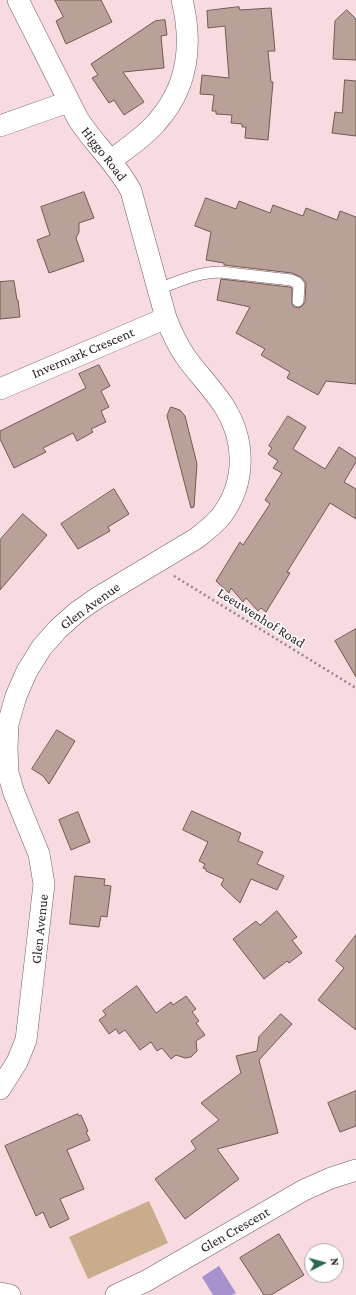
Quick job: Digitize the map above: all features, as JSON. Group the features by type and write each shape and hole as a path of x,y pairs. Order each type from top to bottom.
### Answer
{"street":[{"name":"Higgo Road","path":"18,0 68,102 84,129 111,160 126,181 131,191 166,318"},
{"path":"111,160 155,124 168,108 177,90 184,71 188,51 188,31 182,0"},
{"path":"0,126 68,102"},
{"name":"Invermark Crescent","path":"0,389 166,318"},
{"name":"Glen Avenue","path":"0,1089 17,1062 26,1040 44,884 39,854 14,793 8,773 8,724 16,696 27,671 38,653 58,629 77,612 97,598 197,538 221,516 231,500 236,488 241,467 241,452 238,437 232,421 214,392 185,356 174,338 166,318"},
{"name":"Glen Crescent","path":"116,1295 146,1281 304,1190 330,1178 356,1170"},
{"path":"0,1293 10,1295"}],"lane":[{"path":"158,289 197,275 208,272 220,272 291,280 299,285 298,301"}],"path":[{"name":"Leeuwenhof Road","path":"155,564 356,688"}],"shaded area":[{"path":"149,1201 168,1243 88,1279 69,1237"},
{"path":"219,1266 236,1293 232,1295 213,1295 202,1277"}],"building":[{"path":"55,0 101,0 112,22 66,44 56,21 63,17"},
{"path":"239,7 240,10 271,8 275,51 268,51 271,82 273,82 268,140 245,138 246,127 242,127 242,124 231,123 232,115 216,114 216,111 212,111 214,95 200,94 202,75 229,78 225,26 208,28 207,11"},
{"path":"347,10 356,19 356,60 333,59 335,21"},
{"path":"165,20 167,35 161,36 164,68 123,72 144,102 124,115 114,100 109,103 92,78 98,75 91,64 155,21"},
{"path":"345,80 356,81 356,136 332,133 335,112 342,113"},
{"path":"84,192 94,218 79,223 79,232 76,238 84,261 49,273 37,240 50,235 41,207"},
{"path":"206,198 236,209 239,201 270,213 273,205 303,216 306,208 337,220 340,211 356,217 356,384 326,381 318,395 287,378 290,372 261,355 265,349 236,333 250,307 217,300 221,279 292,288 292,304 294,307 298,308 305,302 306,283 301,277 292,273 224,265 224,263 206,260 211,232 195,226"},
{"path":"14,281 20,317 0,319 0,282"},
{"path":"99,365 110,386 101,391 109,407 101,411 106,422 91,429 93,432 77,441 73,433 43,448 46,452 14,468 0,439 0,431 86,388 79,374"},
{"path":"171,407 180,410 185,416 197,464 194,507 191,508 167,416"},
{"path":"288,416 306,427 293,449 325,469 339,447 356,458 356,462 344,482 356,489 356,519 330,503 287,572 290,573 266,612 261,608 258,611 246,598 243,602 231,588 229,593 216,581 240,542 243,545 270,504 265,500 282,473 273,468 278,461 268,454 272,448 269,446"},
{"path":"114,489 129,514 108,527 110,531 78,549 61,524"},
{"path":"23,514 47,535 0,590 0,540"},
{"path":"356,629 356,677 335,641"},
{"path":"57,730 75,741 49,784 43,776 32,769"},
{"path":"192,811 241,833 238,841 263,852 257,864 284,876 277,890 251,879 240,903 221,885 224,879 206,871 206,869 203,868 205,864 199,861 208,842 183,830"},
{"path":"78,812 90,842 71,850 59,820"},
{"path":"75,876 105,879 104,885 111,886 107,917 101,916 99,927 70,924"},
{"path":"277,911 297,937 292,940 302,953 289,963 287,961 264,979 233,939 256,921 260,925"},
{"path":"356,935 356,1030 318,1000 344,968 336,961"},
{"path":"137,986 156,1013 171,1002 173,1005 186,996 196,1009 192,1012 199,1021 196,1023 205,1035 196,1041 197,1051 191,1057 185,1058 176,1055 171,1059 162,1048 157,1051 151,1042 140,1050 125,1030 119,1034 116,1029 109,1034 99,1020 106,1015 103,1011"},
{"path":"281,1014 292,1024 259,1060 278,1133 217,1149 239,1179 185,1219 155,1179 196,1149 191,1141 219,1120 201,1103 241,1073 236,1056 257,1051 259,1037"},
{"path":"356,1091 356,1126 340,1132 328,1103"},
{"path":"78,1114 79,1116 81,1115 90,1140 67,1150 84,1189 60,1199 69,1219 50,1228 43,1212 36,1216 5,1146"},
{"path":"279,1234 304,1275 271,1295 264,1295 240,1258"}]}
